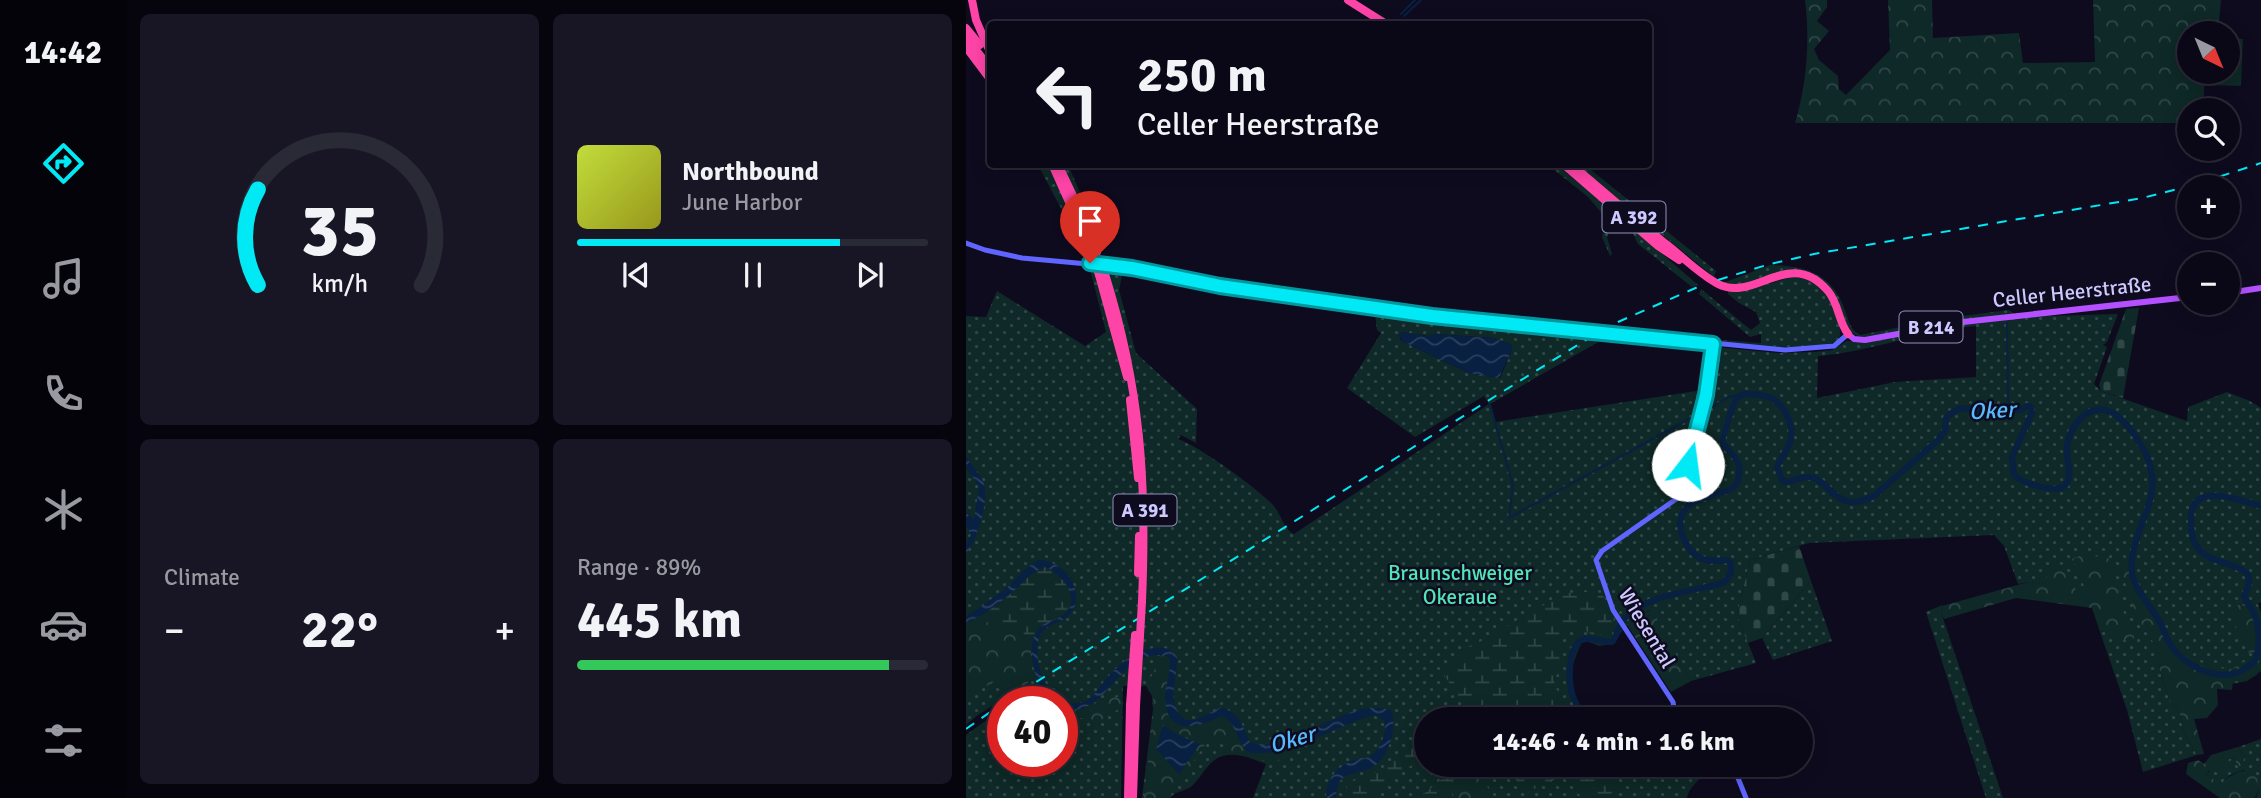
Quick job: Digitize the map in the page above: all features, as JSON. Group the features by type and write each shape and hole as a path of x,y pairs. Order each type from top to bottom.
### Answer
{"highway":[{"path":"972,0 976,20 987,45"},
{"path":"1348,0 1381,21"},
{"path":"1359,0 1391,21"},
{"path":"966,28 987,55"},
{"path":"966,37 987,71"},
{"path":"966,47 987,72"},
{"path":"966,54 987,72"},
{"name":"A 391","path":"1056,168 1076,200 1126,349 1136,420 1144,500 1144,554 1128,798"},
{"name":"A 392","path":"1568,168 1662,249 1696,269"},
{"name":"A 392","path":"1576,168 1696,269"},
{"path":"1696,269 1730,288 1746,287 1783,274 1807,276 1819,282 1831,295 1847,334"},
{"name":"A 391","path":"1133,705 1133,798"}],"main road":[{"path":"966,243 1022,258 1132,268 1220,286 1432,316 1785,350 1834,346 1847,334"},
{"path":"2240,291 2261,288"},
{"name":"Celler Heerstraße","path":"1847,334 1854,339 1865,340 1963,321 2177,298"},
{"name":"Wiesental","path":"1674,707 1672,698 1617,617 1597,565 1597,557 1679,497 1706,395 1713,344"},
{"path":"1737,777 1746,798"}],"green space":[{"path":"1805,0 1827,0 1827,7 1817,21 1829,31 1814,49 1819,60 1838,76 1839,89 1846,95 1890,50 1888,0 1932,0 1933,38 2019,33 2023,63 2095,62 2093,0 2221,0 2219,21 2177,21 2177,84 2204,84 2204,98 2177,98 2177,123 1795,123 1802,93 1807,31"},
{"path":"2240,39 2243,39 2241,86 2209,85 2240,84"},
{"path":"1040,168 1069,168 1103,245 1100,250 1083,249 1074,241 1065,216"},
{"path":"1552,168 1561,168 1617,215 1607,237 1612,254 1610,256 1602,237 1605,223 1601,212 1587,196"},
{"path":"1581,168 1589,168 1716,271 1714,277"},
{"path":"1629,225 1698,285 1692,287 1638,244"},
{"path":"1770,265 1807,270 1826,281 1841,300 1852,328 1860,335 1947,318 2009,310 2015,314 1958,320 1866,337 1858,336 1850,332 1839,305 1808,274 1743,286 1723,283"},
{"name":"Braunschweiger Okeraue","path":"1090,269 1123,271 1119,290 1136,353 1197,409 1196,443 1181,435 1178,439 1213,458 1254,488 1272,504 1294,534 1489,404 1484,396 1415,437 1347,388 1381,333 1377,330 1375,315 1600,341 1490,404 1495,422 1709,389 1717,347 1777,353 1815,352 1832,350 1847,341 1868,342 1929,329 2015,317 2118,314 2107,342 2103,345 2107,347 2094,384 2101,391 2187,421 2188,407 2227,392 2261,408 2261,602 2258,604 2261,612 2261,671 2247,681 2215,687 2150,638 2157,646 2157,661 2170,702 2179,711 2185,735 2197,755 2143,772 2127,710 2100,632 2103,632 2087,596 2083,598 2075,588 2030,582 2018,584 2004,546 1994,535 1809,543 1750,560 1737,615 1756,663 1691,681 1650,610 1631,620 1612,644 1599,646 1582,642 1571,673 1571,686 1579,707 1414,707 1414,777 1701,777 1687,798 1253,798 1266,764 1245,756 1230,755 1216,759 1193,785 1170,798 1142,798 1153,709 1152,696 1146,686 1123,686 1121,798 966,798 966,735 987,720 987,777 1078,777 1078,686 987,686 987,709 966,725 966,316 986,317 997,291 1085,346 1106,332","holes":["1976,326 1976,377 1895,382 1817,398 1818,356 1956,328","1401,332 1428,336 1433,334 1494,338 1510,344 1512,350 1500,378 1468,373 1400,339"]},
{"path":"1796,276 1819,286 1827,295 1839,326 1839,339 1829,344 1796,347 1709,341 1761,343 1761,334 1750,337 1699,294 1701,289 1751,330 1760,323 1756,312 1739,303 1728,291 1743,291"},
{"path":"2139,308 2123,398 2101,391 2099,385 2126,309"},
{"path":"1799,546 1811,581 1762,638 1748,643 1737,615 1750,560"},
{"path":"2084,554 2111,559 2125,618 2129,619 2134,631 2134,641 2122,640 2109,630 2100,632 2092,608 2016,598 1944,619 1942,606 2030,582 2044,584 2050,568 2064,564 2075,588 2084,597 2088,595 2072,559"},
{"path":"2121,561 2129,566 2133,587 2149,609 2171,650 2215,668 2231,669 2244,662 2256,665 2257,675 2242,682 2238,678 2233,680 2232,690 2217,689 2218,705 2207,718 2194,719 2204,754 2197,755 2185,735 2179,711 2170,702 2157,661 2157,646 2143,628 2133,606"},
{"path":"1045,567 1065,582 1072,599 1064,612 1042,628 1033,644 1022,631 982,621 981,616"},
{"path":"1811,581 1832,641 1773,660 1762,638"},
{"path":"1567,593 1602,593 1614,620 1606,631 1596,637 1583,629 1573,629 1562,640 1561,660 1554,684 1566,707 1466,707 1444,675 1458,655 1467,647"},
{"path":"1942,605 1941,612 2003,798 1986,798 1926,612"},
{"path":"2238,605 2258,607 2261,616 2261,652 2249,653 2229,613"},
{"path":"1651,610 1691,681 1671,692 1627,625 1631,619"},
{"path":"982,621 1012,628 1026,635 1030,641 1035,675 1024,686 1001,686 997,680 969,696 966,692 966,625"},
{"path":"1162,655 1170,659 1165,694 1167,711 1178,724 1194,726 1221,716 1229,719 1250,753 1283,751 1295,746 1274,764 1243,754 1222,755 1227,741 1220,737 1207,742 1168,798 1144,798 1154,709 1153,696 1147,685","holes":["1163,725 1199,744 1178,773"]},
{"path":"1122,697 1122,707 1098,722 1078,717 1078,712 1088,709 1102,698"},
{"path":"2261,739 2261,798 2256,798 2259,788 2244,770 2230,775 2220,785 2206,774 2229,759 2245,757 2238,747"},
{"path":"1414,744 1414,763 1369,798 1344,798 1348,783 1379,771"},
{"path":"2238,747 2245,757 2241,766 2237,766 2235,758 2229,759 2223,773 2209,771 2206,774 2220,784 2236,773 2255,770 2259,788 2255,798 2220,798 2186,774 2188,763 2198,760 2204,764 2211,755"},
{"path":"1444,777 1455,777 1450,786 1453,798 1419,798"},
{"path":"1455,777 1482,777 1492,795 1490,798 1454,798 1450,786"},
{"path":"1514,777 1560,777 1525,793"},
{"path":"1569,777 1608,777 1618,787 1607,798 1584,797 1577,792"}],"water":[{"path":"1401,332 1428,336 1433,334 1494,338 1512,345 1512,350 1499,378 1468,373 1404,342 1398,336"},
{"path":"966,456 983,480 985,501 974,540 966,554 966,545 971,535 966,525 966,513 974,520 979,487 966,467"},
{"path":"1038,560 1054,564 1068,575 1076,591 1071,613 1044,630 1039,638 1038,660 1048,686 1040,686 1034,668 1032,648 1039,628 1060,617 1071,604 1069,590 1059,576 1045,567 1039,569 994,607 966,623 966,617 1007,588"},
{"path":"1165,648 1177,657 1175,706 1186,720 1195,720 1222,707 1238,718 1250,742 1263,744 1277,743 1340,716 1372,708 1391,710 1393,732 1388,749 1379,762 1367,770 1344,777 1337,788 1336,798 1326,798 1330,779 1337,770 1354,760 1371,756 1378,749 1384,735 1384,720 1374,715 1282,750 1250,753 1231,723 1221,716 1194,726 1178,724 1171,719 1165,699 1170,664 1167,656 1150,656 1135,662 1090,705 1078,710 1078,703 1088,700 1125,661 1146,650"},
{"path":"1163,725 1200,744 1179,774 1156,749"}],"waterway":[{"path":"1401,14 1415,0"},
{"path":"1404,16 1421,0"},
{"path":"2007,323 2008,410"},
{"path":"1705,411 1729,397 1743,394"},
{"name":"Oker","path":"1578,707 1572,692 1570,676 1571,660 1579,641 1588,639 1612,642 1625,618 1636,609 1672,594 1725,582 1731,572 1731,564 1727,560 1706,560 1695,554 1686,544 1680,524 1689,505 1729,490 1738,480 1738,462 1723,440 1735,401 1743,394 1771,398 1781,406 1788,417 1790,442 1777,467 1782,480 1787,482 1806,477 1817,479 1835,495 1850,502 1874,496 1938,440 1945,431 1946,418 1961,409 1989,412 2031,407 2032,413 2012,457 2014,475 2041,487 2063,487 2069,479 2067,446 2074,426 2087,413 2095,410 2113,413 2135,435 2152,472 2151,496 2132,557 2134,579 2177,653 2191,665 2216,674 2236,673 2255,661 2259,644 2258,627 2254,613 2244,596 2249,582 2247,573 2209,557 2199,549 2191,530 2193,507 2207,496 2229,497 2261,506"},
{"path":"1490,404 1513,486 1509,518 1698,414"}],"railway":[{"path":"1718,280 1814,254 2142,198 2194,185 2261,163"},
{"path":"1030,686 1584,341 1618,322 1700,286"},
{"path":"966,729 987,714"}],"route":[{"path":"1090,263 1166,274 1220,286 1432,316 1713,344 1706,395 1688,465"}]}
